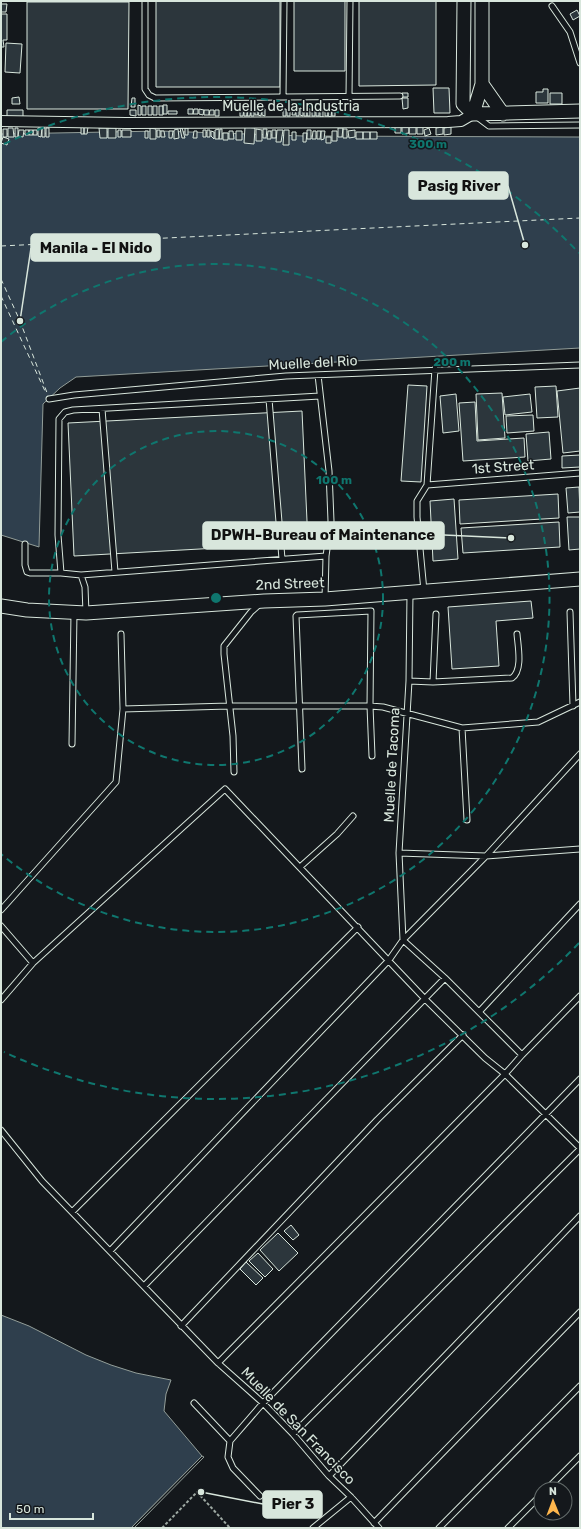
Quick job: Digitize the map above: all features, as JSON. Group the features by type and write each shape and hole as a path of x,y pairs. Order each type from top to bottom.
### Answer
{"street":[{"path":"464,4 482,4 482,84 473,114 463,104 464,4"},
{"path":"482,84 503,114"},
{"name":"Muelle de la Industria","path":"1,121 126,123 448,122 461,121 473,114 580,111"},
{"name":"2nd Street","path":"1,606 27,610 80,613 264,601 325,599 580,579"}],"lane":[{"path":"145,1 145,89 149,95 155,98 400,96"},
{"path":"283,96 284,1"},
{"path":"349,97 350,1"},
{"path":"552,6 570,32 580,63"},
{"path":"473,114 489,126 580,125"},
{"name":"Muelle del Rio","path":"49,399 74,395 286,376 435,369 580,365"},
{"path":"424,591 417,517 417,501 427,484 435,369"},
{"path":"318,375 329,471 331,521 326,556 325,599"},
{"path":"61,573 58,535 59,418 65,412 73,410 320,396"},
{"path":"269,399 282,559"},
{"path":"102,409 115,572"},
{"name":"1st Street","path":"427,484 580,473"},
{"path":"25,544 25,565 27,572 30,573 61,573 81,575 326,556"},
{"path":"72,744 80,613 85,587 81,575"},
{"name":"Muelle de Tacoma","path":"403,940 399,853 407,728 406,714 410,681 410,592"},
{"path":"234,772 224,646 251,612 264,601"},
{"path":"302,769 297,615 370,611 370,706 372,756"},
{"path":"570,612 573,706"},
{"path":"433,682 436,614"},
{"path":"1,910 116,782 123,709 121,634"},
{"path":"410,681 433,682 512,678 516,675 518,669 517,634"},
{"path":"123,709 229,706 370,706 383,707 462,728 538,722 580,702"},
{"path":"462,728 467,820"},
{"path":"110,1251 389,960 403,940 486,856 580,754"},
{"path":"1,1000 32,964 225,790 358,927 425,999 485,1058 505,1074 580,1148 293,1434"},
{"path":"300,867 337,834 353,816"},
{"path":"399,853 486,856 580,849"},
{"path":"479,1012 580,904"},
{"path":"1,926 32,964"},
{"path":"72,1212 358,927"},
{"path":"403,940 445,978 522,1055"},
{"path":"144,1286 445,978"},
{"path":"218,1363 505,1074 580,996"},
{"path":"182,1326 377,1120 463,1035"},
{"path":"260,1496 233,1468 228,1457 230,1441 263,1404 580,1079"},
{"name":"Muelle de San Francisco","path":"1,1130 42,1180 72,1212 218,1363 293,1434 378,1528"},
{"path":"330,1476 580,1216"},
{"path":"374,1523 580,1312"},
{"path":"439,1528 580,1386"},
{"path":"194,1403 230,1441"},
{"path":"555,1481 580,1456"},
{"path":"314,1528 351,1497"},
{"path":"508,1528 533,1503"}],"path":[{"path":"162,1528 197,1492 230,1528"}],"water":[{"path":"161,131 304,136 580,137 580,348 76,377 60,388 43,404 39,547 1,535 1,134"},
{"path":"1,1315 29,1326 86,1355 111,1365 136,1373 171,1380 166,1394 164,1411 202,1456 131,1528 1,1528"}],"pier":[{"path":"202,1456 204,1457 134,1528 131,1528"}],"building":[{"path":"156,1 280,1 280,87 156,87"},
{"path":"294,1 345,1 345,71 294,71"},
{"path":"359,1 436,1 436,85 359,86"},
{"path":"27,2 129,2 128,109 27,109"},
{"path":"1,4 7,4 6,12 1,12"},
{"path":"577,10 580,16 573,20 570,14"},
{"path":"1,14 7,14 7,40 3,40 4,47 1,47"},
{"path":"6,43 22,44 20,73 5,72"},
{"path":"433,88 449,88 450,113 434,113"},
{"path":"543,89 548,89 548,103 536,103 536,92 543,92"},
{"path":"402,93 408,93 408,97 402,97"},
{"path":"550,93 562,93 562,104 550,104"},
{"path":"19,97 20,104 12,104 12,98"},
{"path":"132,98 135,98 135,107 131,107"},
{"path":"402,98 408,98 408,108 403,109"},
{"path":"138,105 141,106 141,115 138,115"},
{"path":"163,105 167,105 167,114 163,114"},
{"path":"142,106 146,106 146,115 142,115"},
{"path":"148,106 152,106 152,115 148,115"},
{"path":"153,106 157,106 157,115 153,115"},
{"path":"159,106 163,106 163,115 159,115"},
{"path":"255,108 258,108 258,115 255,115"},
{"path":"259,108 262,109 261,116 258,115"},
{"path":"262,108 265,109 265,116 262,115"},
{"path":"293,108 296,108 295,115 292,115"},
{"path":"299,108 299,116 296,116 296,109"},
{"path":"300,108 303,109 303,116 300,115"},
{"path":"188,109 193,109 193,114 188,114"},
{"path":"194,109 198,109 198,114 193,114"},
{"path":"199,109 204,110 203,115 199,114"},
{"path":"240,109 244,109 243,116 240,116"},
{"path":"244,109 247,109 247,116 244,116"},
{"path":"248,109 251,109 250,116 247,116"},
{"path":"251,109 254,109 254,116 251,116"},
{"path":"283,109 286,109 286,116 283,116"},
{"path":"287,109 290,109 290,116 287,116"},
{"path":"304,109 307,109 307,116 304,116"},
{"path":"307,109 310,109 310,116 307,116"},
{"path":"312,109 315,109 315,116 312,116"},
{"path":"316,109 319,109 319,116 316,116"},
{"path":"325,109 328,109 328,116 325,116"},
{"path":"328,109 332,110 331,117 328,116"},
{"path":"332,109 335,109 335,116 332,116"},
{"path":"7,110 23,110 23,118 7,119"},
{"path":"130,110 136,110 136,116 130,115"},
{"path":"204,110 209,110 209,115 204,115"},
{"path":"210,110 214,110 214,115 209,115"},
{"path":"215,110 219,110 219,116 215,116"},
{"path":"320,110 323,110 323,117 320,117"},
{"path":"168,111 177,111 177,114 168,114"},
{"path":"395,126 401,126 401,133 395,133"},
{"path":"409,126 409,133 402,134 402,127"},
{"path":"81,127 84,127 84,134 81,134"},
{"path":"84,127 88,127 87,134 84,134"},
{"path":"245,127 255,128 254,144 244,143"},
{"path":"409,127 416,127 416,134 409,134"},
{"path":"417,127 423,127 423,134 417,134"},
{"path":"443,127 443,134 436,135 436,128"},
{"path":"451,127 451,134 444,135 444,128"},
{"path":"8,128 13,128 14,137 8,137"},
{"path":"15,128 18,128 18,137 15,137"},
{"path":"38,128 42,128 41,137 38,136"},
{"path":"42,128 45,128 45,137 42,137"},
{"path":"46,128 49,128 49,137 46,137"},
{"path":"99,128 107,128 107,138 100,138"},
{"path":"108,128 116,128 116,138 108,138"},
{"path":"150,128 156,129 156,139 150,139"},
{"path":"180,128 182,128 185,138 182,138"},
{"path":"185,128 188,128 188,135 185,135"},
{"path":"338,128 343,128 342,137 338,137"},
{"path":"429,128 431,134 425,136 424,130"},
{"path":"3,129 7,129 7,137 3,137"},
{"path":"178,129 179,138 174,139 174,130"},
{"path":"219,129 219,139 215,139 215,130"},
{"path":"220,129 222,129 222,139 219,139"},
{"path":"256,129 262,130 262,141 256,141"},
{"path":"263,129 267,129 266,138 263,138"},
{"path":"343,129 347,129 347,138 343,138"},
{"path":"19,130 24,130 23,137 18,136"},
{"path":"25,130 29,130 29,135 25,135"},
{"path":"29,130 33,130 33,135 29,135"},
{"path":"33,130 37,130 37,135 33,135"},
{"path":"118,130 121,130 121,137 118,137"},
{"path":"122,130 131,130 131,137 122,137"},
{"path":"157,130 160,130 160,137 157,137"},
{"path":"203,130 206,130 206,137 203,137"},
{"path":"207,130 210,130 210,137 207,137"},
{"path":"272,130 276,130 276,138 272,138"},
{"path":"277,130 283,130 281,142 276,142"},
{"path":"284,130 289,130 289,145 283,145"},
{"path":"307,130 311,130 311,139 307,139"},
{"path":"355,130 355,137 349,138 348,131"},
{"path":"145,131 148,131 148,138 145,138"},
{"path":"161,131 164,131 165,137 161,137"},
{"path":"169,131 173,131 172,138 169,138"},
{"path":"194,131 197,131 197,138 193,138"},
{"path":"211,131 214,132 214,139 211,136"},
{"path":"229,131 233,131 234,139 229,139"},
{"path":"236,131 242,131 242,140 236,140"},
{"path":"268,131 271,131 271,139 267,139"},
{"path":"313,131 316,131 316,139 312,139"},
{"path":"317,131 321,131 320,139 317,139"},
{"path":"321,131 325,131 324,139 321,140"},
{"path":"332,131 337,131 337,141 332,141"},
{"path":"292,132 296,132 296,140 292,140"},
{"path":"356,132 363,132 363,139 356,139"},
{"path":"363,132 370,132 370,139 363,139"},
{"path":"370,132 377,132 377,139 370,139"},
{"path":"223,133 228,133 228,140 223,140"},
{"path":"303,133 307,133 306,142 303,142"},
{"path":"3,137 9,139 7,145 1,143"},
{"path":"326,137 331,137 331,143 326,143"},
{"path":"408,385 427,386 421,482 401,481"},
{"path":"556,386 558,417 537,418 535,387"},
{"path":"580,388 580,451 563,453 557,391"},
{"path":"502,393 505,438 478,440 476,394"},
{"path":"456,394 459,431 443,433 440,396"},
{"path":"530,394 532,412 505,415 503,397"},
{"path":"475,402 477,441 524,438 525,457 463,461 459,403"},
{"path":"302,411 308,543 74,556 68,423"},
{"path":"533,415 534,431 507,433 506,416"},
{"path":"549,432 551,459 528,461 526,434"},
{"path":"580,455 580,467 562,468 562,456"},
{"path":"579,487 580,512 568,513 566,488"},
{"path":"558,494 559,518 460,524 459,500"},
{"path":"454,499 458,559 433,561 430,501"},
{"path":"567,517 580,517 580,549 569,550"},
{"path":"559,522 560,547 463,553 461,528"},
{"path":"531,601 533,618 496,621 499,666 452,669 448,607"},
{"path":"291,1225 299,1235 293,1240 284,1231"},
{"path":"278,1233 298,1253 279,1271 260,1250"},
{"path":"258,1253 273,1269 265,1277 249,1261"},
{"path":"246,1262 263,1278 256,1285 240,1269"}],"ferry route":[{"path":"1,246 580,218"},
{"path":"1,279 20,321 49,398"},
{"path":"1,296 45,391"}],"place":[{"name":"Pasig River","path":"525,245"},
{"name":"Manila - El Nido","path":"20,321"},
{"name":"DPWH-Bureau of Maintenance","path":"511,538"},
{"name":"Pier 3","path":"201,1492"}]}
